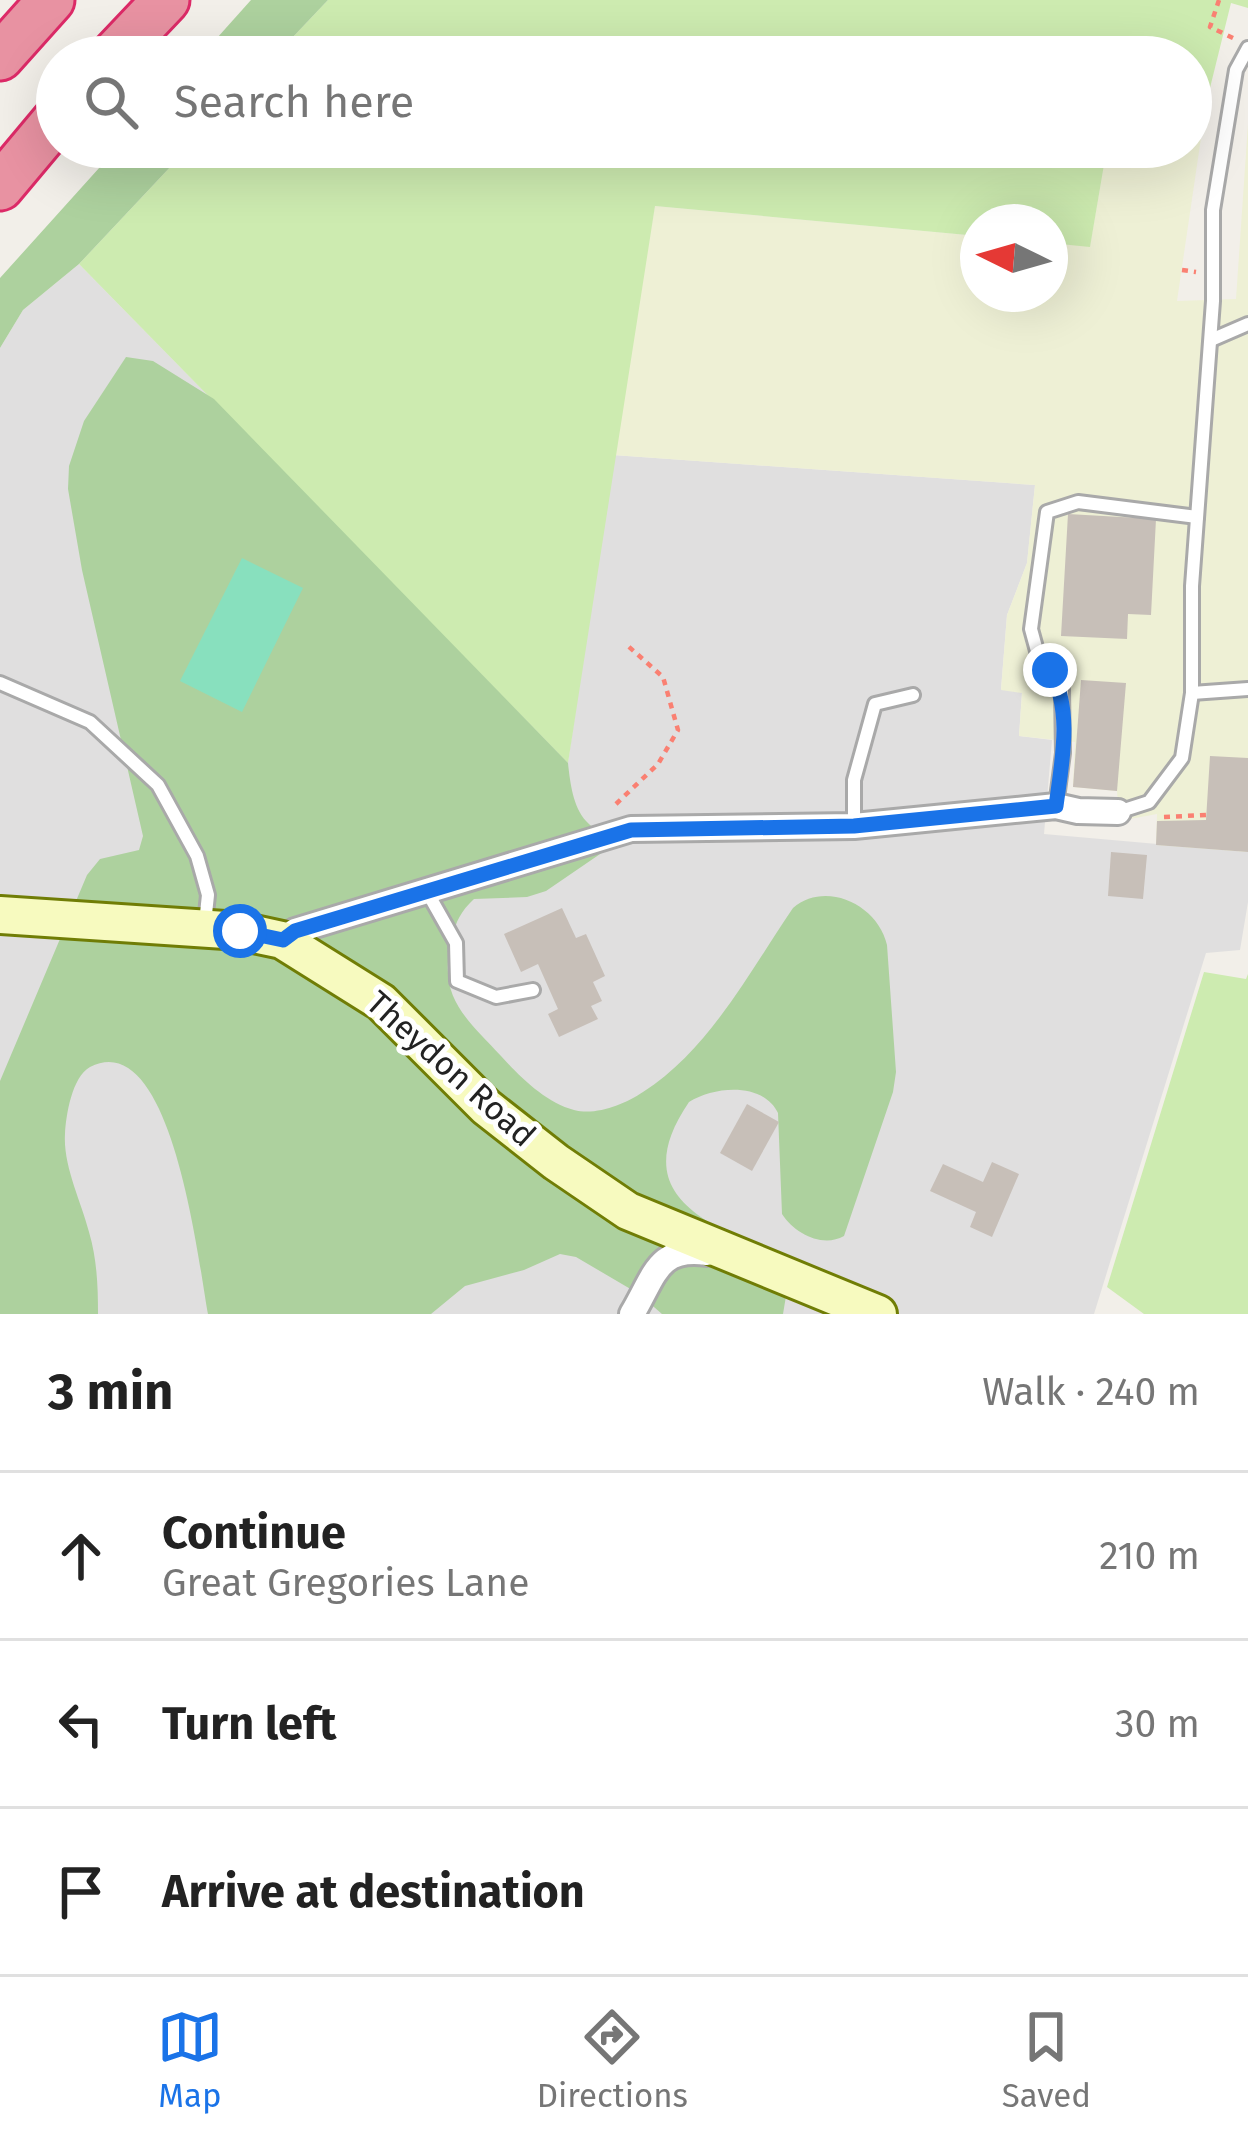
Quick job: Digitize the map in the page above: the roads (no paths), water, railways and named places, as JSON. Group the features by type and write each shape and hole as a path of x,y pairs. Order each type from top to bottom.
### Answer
{"highway":[{"path":"0,57 51,0"},
{"path":"132,36 166,0"},
{"path":"0,187 36,144"}],"street":[{"path":"283,940 295,931 631,830 854,826 1056,806 1078,812 1118,812"},
{"name":"Theydon Road","path":"0,914 205,928 283,940 381,1002 486,1107 628,1210 878,1314"},
{"path":"632,1314 647,1302 668,1256 682,1249 740,1256"}],"lane":[{"path":"1118,812 1149,802 1182,758 1192,693 1213,209 1242,44"},
{"path":"1210,340 1248,323"},
{"path":"1056,806 1064,753 1062,691 1037,651 1030,629 1047,512 1078,502 1197,517"},
{"path":"0,683 90,722 158,785 197,856 208,895 205,928"},
{"path":"1192,693 1248,689"},
{"path":"854,826 854,780 874,704 913,695"},
{"path":"426,890 456,943 457,981 496,997 533,990"}]}
